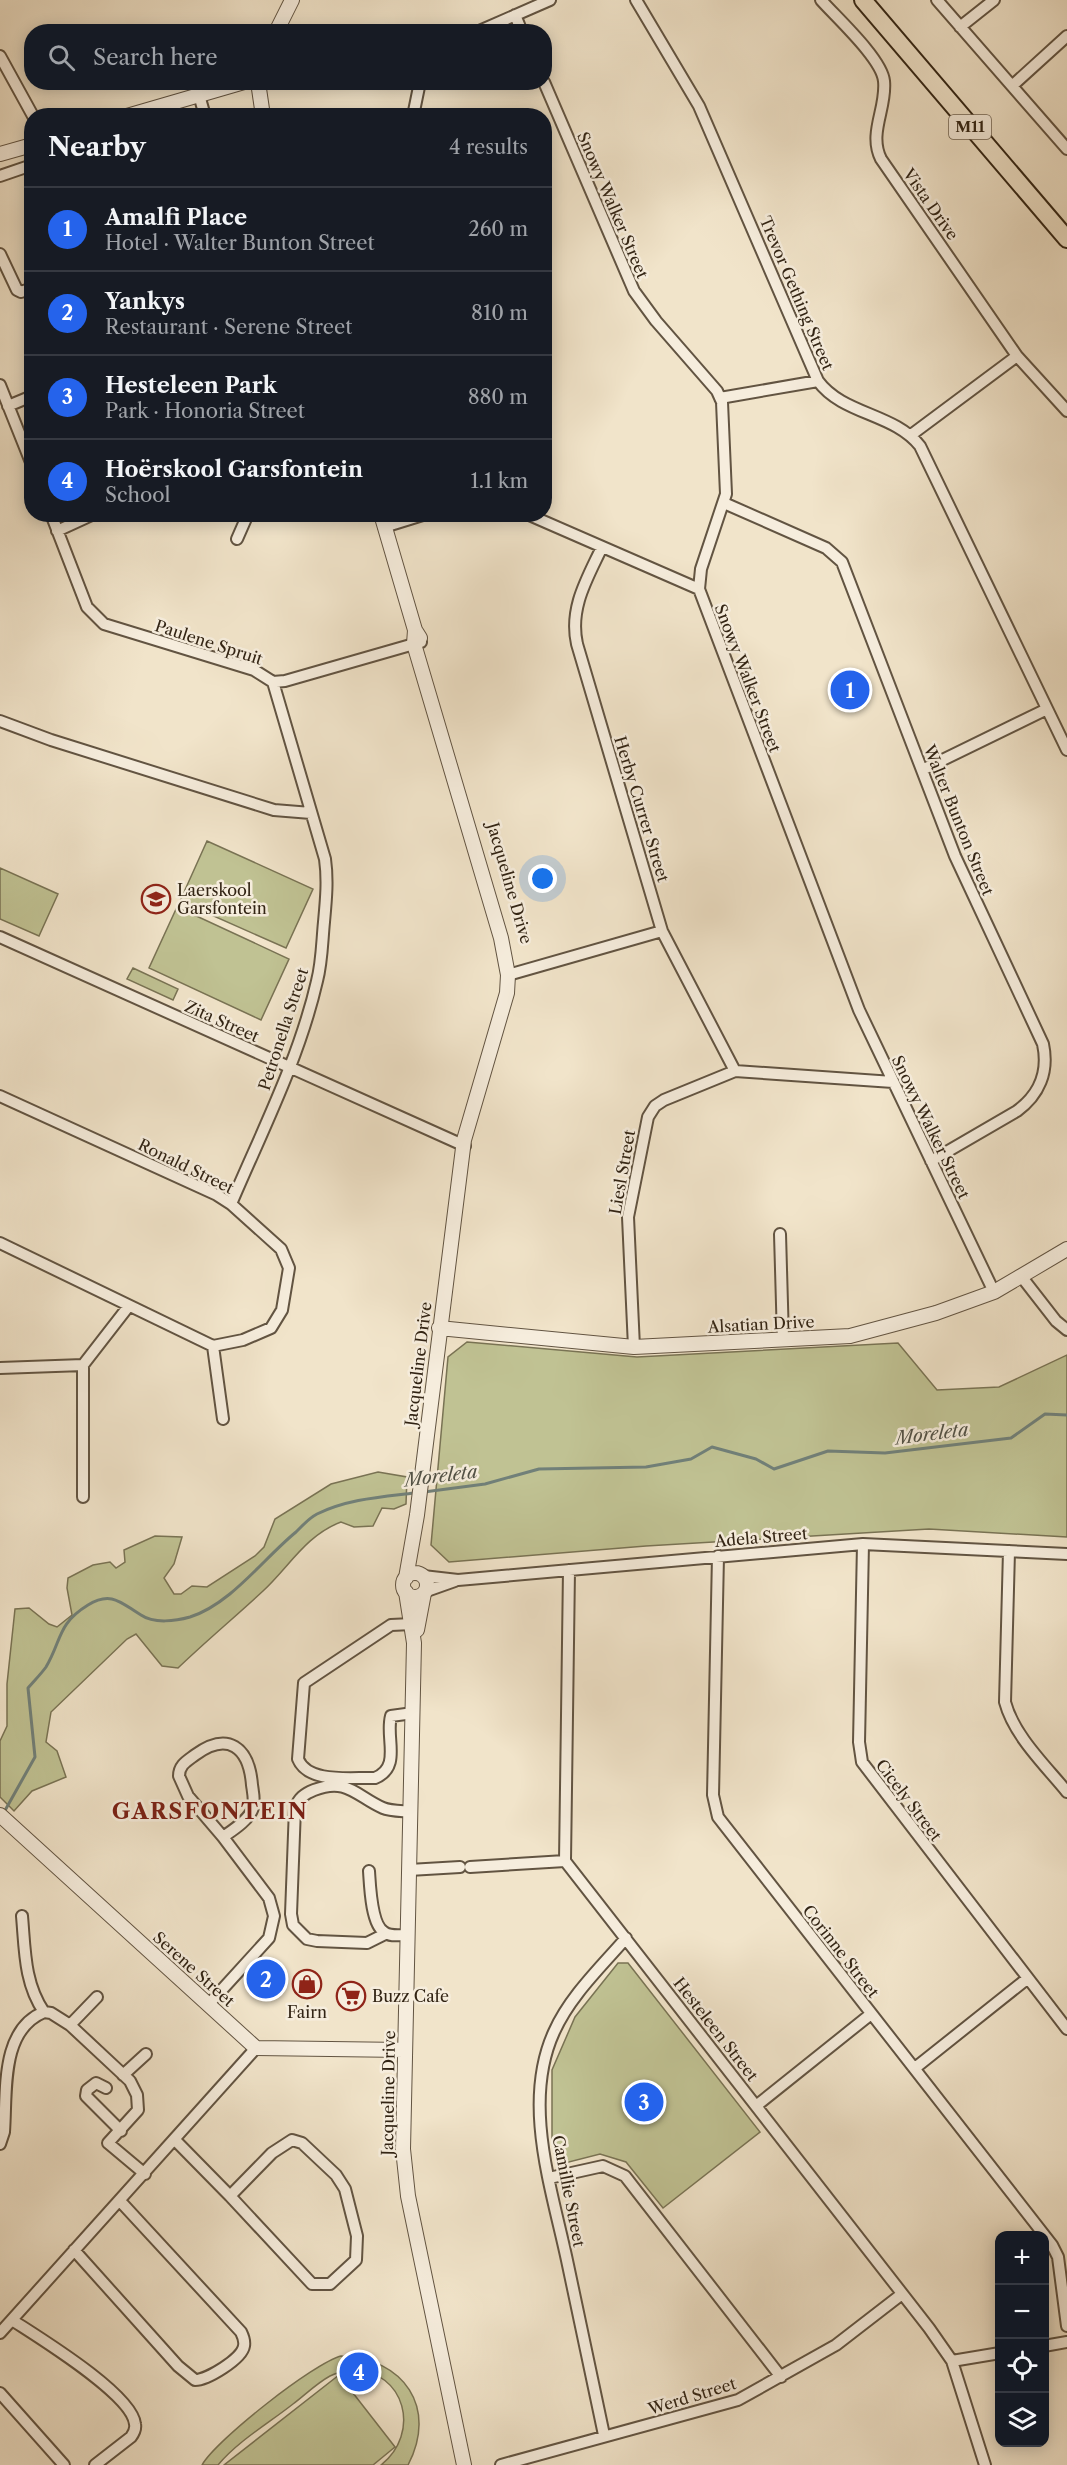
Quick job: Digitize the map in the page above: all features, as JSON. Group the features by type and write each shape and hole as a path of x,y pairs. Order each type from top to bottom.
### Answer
{"main road":[{"name":"M11","path":"868,4 1067,239"}],"street":[{"path":"280,24 292,0"},
{"path":"495,24 550,0"},
{"name":"Trevor Gething Street","path":"636,0 699,106 818,381 832,397 911,435"},
{"name":"Vista Drive","path":"821,0 875,61 882,74 884,90 876,144 881,159 1017,356 1067,411"},
{"path":"937,0 1067,149"},
{"path":"960,27 979,4 994,0"},
{"path":"515,15 519,24"},
{"path":"1012,86 1067,36"},
{"path":"0,56 29,108"},
{"path":"154,108 216,90"},
{"path":"259,90 262,108"},
{"path":"415,108 418,90"},
{"name":"Snowy Walker Street","path":"547,90 634,291 720,398 727,488 701,569 699,589 831,941 893,1082 994,1292"},
{"path":"199,95 203,108"},
{"path":"0,154 24,147"},
{"path":"0,176 24,168"},
{"path":"0,254 17,290 24,291"},
{"path":"1017,356 911,435 928,460 1067,750"},
{"path":"720,398 818,381"},
{"path":"0,385 24,445"},
{"path":"8,406 24,399"},
{"name":"Walter Bunton Street","path":"724,503 826,548 842,562 967,884 1043,1044 1046,1060 1038,1089 1023,1107 931,1161"},
{"name":"Paulene Spruit","path":"54,522 87,607 97,619 254,670 273,681 285,681 417,638"},
{"path":"57,531 77,522"},
{"path":"237,539 244,522"},
{"name":"Jacqueline Drive","path":"382,522 513,974 515,999 471,1138 465,1146 406,1585 414,1644 403,2149 408,2196 464,2465"},
{"path":"545,522 699,589"},
{"name":"Herby Currer Street","path":"602,547 575,609 574,628 662,931 735,1071"},
{"name":"Petronella Street","path":"231,1204 271,1115 317,981 324,928 328,877 273,681"},
{"path":"922,770 1047,709"},
{"path":"0,721 51,740 274,810 311,813"},
{"path":"513,974 662,931"},
{"name":"Zita Street","path":"0,937 465,1146"},
{"name":"Liesl Street","path":"634,1347 628,1217 648,1117 664,1100 735,1071 893,1082"},
{"name":"Ronald Street","path":"0,1096 205,1189 231,1204 286,1256 289,1268 287,1288 278,1321 272,1328 243,1340 213,1346"},
{"path":"780,1234 783,1339"},
{"path":"0,1243 128,1307 213,1346 223,1419"},
{"name":"Alsatian Drive","path":"439,1328 634,1347 831,1338 862,1333 936,1313 994,1292 1067,1249"},
{"path":"1021,1276 1056,1321 1067,1330"},
{"path":"83,1497 83,1365 128,1307"},
{"path":"0,1368 83,1365"},
{"name":"Jacqueline Drive","path":"418,1509 422,1575"},
{"name":"Adela Street","path":"422,1575 458,1580 863,1544 1067,1554"},
{"name":"Cicely Street","path":"863,1544 859,1742 862,1762 1067,2029"},
{"path":"1009,1551 1005,1702 1009,1716 1018,1730 1067,1792"},
{"name":"Corinne Street","path":"718,1556 714,1808 726,1827 1052,2245 1058,2257 1067,2326"},
{"path":"409,1870 565,1861 569,1570"},
{"path":"414,1573 422,1575 427,1582 424,1593 417,1596 406,1585 414,1573"},
{"name":"Adela Street","path":"424,1593 458,1580"},
{"name":"Jacqueline Drive","path":"414,1644 424,1593"},
{"path":"412,1624 391,1625 304,1683 298,1759 300,1764 313,1775 375,1778 390,1766 391,1716 413,1713"},
{"path":"208,2005 269,1938 274,1916 272,1902 223,1837 188,1796 178,1776 183,1764 206,1747 224,1742 237,1748 249,1762 254,1804 251,1813 223,1837"},
{"path":"408,1935 385,1934 367,1943 316,1941 307,1939 293,1925 291,1914 295,1808 299,1798 307,1793 339,1785 362,1794 383,1808 411,1812"},
{"name":"Serene Street","path":"5,1819 256,2048"},
{"name":"Hesteleen Street","path":"565,1861 952,2361 985,2465"},
{"path":"369,1871 376,1916 385,1934"},
{"path":"22,1916 26,1965 35,1996 44,2012"},
{"name":"Camillie Street","path":"604,2436 542,2142 542,2072 554,2032 571,2003 626,1938"},
{"path":"915,2068 1028,1978"},
{"path":"70,2025 97,1997"},
{"path":"0,2144 4,2132 11,2044 22,2028 44,2012 51,2013 70,2025 123,2075 137,2095 138,2110 108,2143 145,2174"},
{"path":"756,2106 871,2014"},
{"path":"0,2333 256,2048 404,2050"},
{"path":"123,2075 146,2054"},
{"path":"106,2088 96,2083 87,2090 86,2096 121,2131"},
{"path":"175,2140 312,2284 330,2284 356,2260 357,2236 345,2189 336,2175 302,2143 292,2140 281,2145 230,2196"},
{"path":"549,2178 603,2166 624,2176 781,2377"},
{"path":"74,2250 178,2366 195,2380 209,2377 241,2353 244,2346 241,2332 120,2201"},
{"name":"Werd Street","path":"501,2465 726,2404 781,2377 836,2345 902,2294"},
{"path":"12,2320 91,2373 134,2418 135,2431 131,2438 95,2465"},
{"path":"1049,2345 1067,2342"},
{"path":"952,2361 995,2354"},
{"path":"0,2393 64,2465"}],"green space":[{"path":"207,841 313,889 286,948 180,901"},
{"path":"0,868 58,894 39,936 0,919"},
{"path":"177,907 289,959 261,1020 149,968"},
{"path":"133,968 178,989 173,1000 127,979"},
{"path":"467,1342 637,1357 898,1343 937,1390 999,1387 1067,1355 1067,1537 929,1529 646,1546 449,1562 431,1545 448,1357"},
{"path":"378,1472 407,1477 406,1504 394,1509 382,1508 373,1526 354,1527 341,1522 318,1535 263,1591 178,1668 162,1666 136,1634 127,1639 51,1712 46,1742 57,1751 66,1777 32,1791 14,1811 0,1797 0,1741 7,1726 7,1684 15,1609 29,1608 49,1624 57,1627 72,1615 67,1588 68,1578 93,1565 110,1562 116,1568 125,1562 124,1550 155,1536 182,1537 174,1564 164,1578 174,1594 181,1594 192,1586 207,1587 255,1556 264,1547 275,1519 331,1484"},
{"path":"618,1963 628,1963 760,2132 663,2208 626,2162 600,2154 565,2163 555,2156 552,2140 552,2070 575,2017"},
{"path":"341,2356 363,2359 382,2366 398,2376 409,2390 417,2406 419,2424 416,2444 408,2465 381,2465 393,2452 401,2437 404,2421 402,2406 395,2392 385,2380 370,2373 352,2370 335,2374 320,2382 244,2440 218,2465 202,2465 211,2453 245,2421 310,2372"},
{"path":"339,2375 395,2447 373,2465 224,2465"}],"waterway":[{"name":"Moreleta","path":"424,1492 485,1484 539,1469 646,1467 691,1459 712,1447 756,1459 774,1469 828,1451 885,1453 1011,1438 1045,1414 1067,1415"},
{"name":"Moreleta","path":"3,1814 35,1757 28,1688 46,1667 65,1626 78,1612 96,1601 110,1599 152,1620 190,1617 205,1611 233,1591 317,1514 353,1502 414,1493"}],"place":[{"name":"Amalfi Place","path":"850,690"},
{"name":"Laerskool Garsfontein","path":"156,899"},
{"name":"Yankys","path":"266,1979"},
{"name":"Fairn","path":"307,1984"},
{"name":"Buzz Cafe","path":"351,1996"},
{"name":"Hesteleen Park","path":"644,2102"},
{"name":"Hoërskool Garsfontein","path":"359,2372"}],"district":[{"name":"GARSFONTEIN","path":"210,1811"}]}
